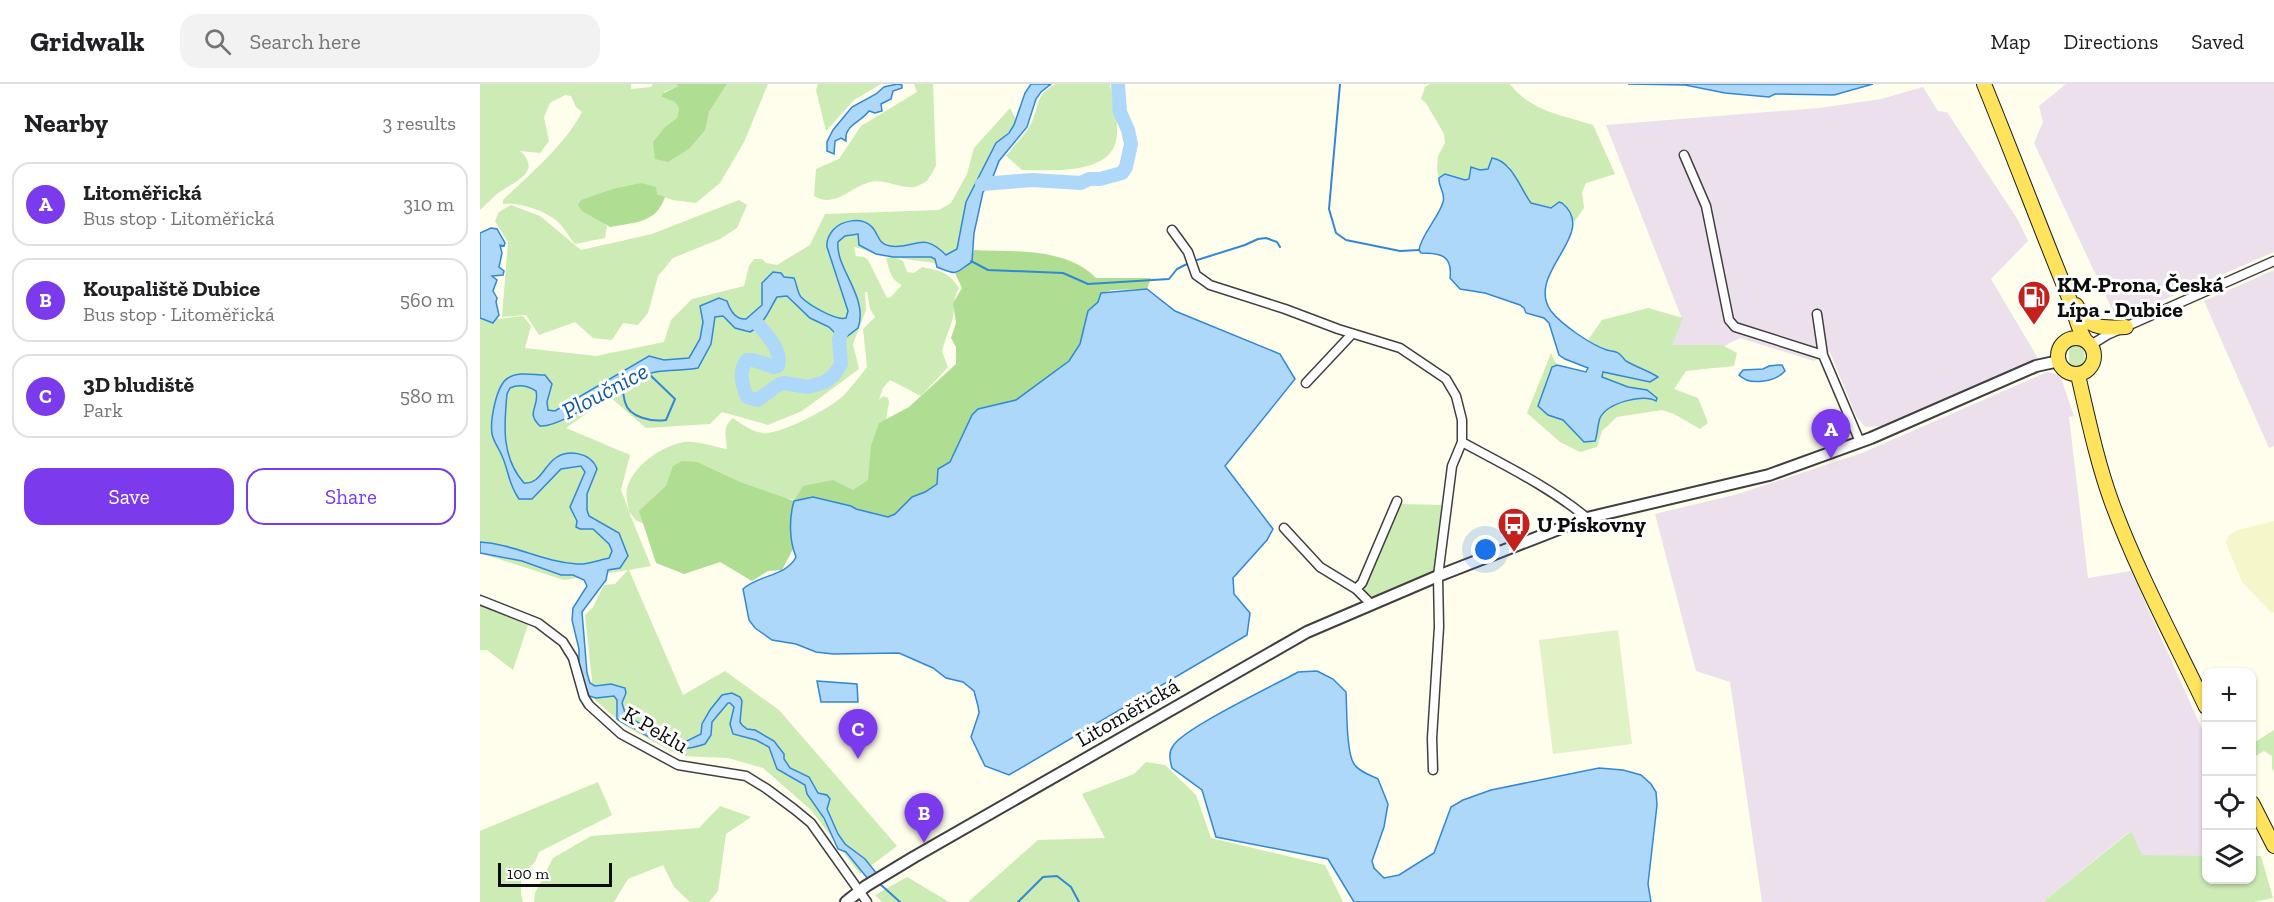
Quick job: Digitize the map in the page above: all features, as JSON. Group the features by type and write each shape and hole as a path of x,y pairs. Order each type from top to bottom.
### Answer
{"main road":[{"path":"1984,84 2054,264 2094,352 2093,364 2078,375 2066,371 2059,361 2060,350 2067,341 2069,326 2054,264"},
{"path":"2054,264 2085,320 2103,328 2126,327"},
{"path":"2067,341 2078,338 2088,343"},
{"path":"2078,375 2102,473 2120,525 2202,699"},
{"path":"2256,811 2274,846"}],"street":[{"path":"1684,155 1706,206 1729,320 1735,327 1823,355"},
{"path":"1172,230 1185,246 1196,275 1210,285 1352,334 1400,348 1446,379 1456,396 1462,420 1462,442 1452,466 1438,576 1439,627 1432,738 1433,770"},
{"path":"2088,343 2274,261"},
{"path":"1817,314 1823,355 1860,442"},
{"path":"1306,383 1352,334"},
{"name":"Litoměřická","path":"846,902 887,873 1307,632 1438,576 1587,518 1769,475 1860,442 2036,366 2059,361"},
{"path":"1462,442 1512,469 1577,509 1587,518"},
{"path":"1356,589 1362,584 1397,501"},
{"path":"1284,528 1320,567 1356,589 1371,604"},
{"name":"K Peklu","path":"480,600 538,623 563,642 573,658 584,697 589,705 621,734 678,765 746,776 811,823 863,888 867,902"}],"shaded area":[{"path":"2066,84 2274,84 2274,252 2117,320 2034,143 2043,122 2039,106"},
{"path":"1923,87 1938,111 1947,112 2018,220 2028,241 1991,279 2039,360 1882,426 1865,427 1856,416 1830,352 1814,361 1740,338 1722,347 1668,345 1682,319 1606,125 1819,108 1881,99"},
{"path":"2274,270 2274,446 2269,448 2204,301"},
{"path":"2047,372 2061,378 2074,416 2069,417 2088,578 2131,571 2202,729 2202,856 2142,856 2130,831 2043,902 1762,902 1730,682 1696,671 1655,514 1738,494 1862,453"}],"green space":[{"path":"480,84 631,84 631,89 651,87 653,84 676,84 678,86 664,92 662,97 676,102 679,108 677,118 666,126 690,148 704,130 709,112 727,84 768,84 744,142 720,183 696,203 672,200 657,194 596,218 607,226 605,238 575,244 552,217 524,206 503,204 503,200 556,148 582,112 576,107 571,96 565,95 550,103 544,117 549,141 540,153 520,151 527,159 529,165 527,171 480,210"},
{"path":"676,84 727,84 709,112 705,130 690,148 668,162 655,159 653,142 666,126 677,118 679,108 675,102 662,97 662,94 678,86"},
{"path":"818,84 881,84 854,100 826,131 816,90"},
{"path":"914,84 933,84 936,166 927,181 916,187 908,187 879,181 867,183 835,199 821,199 814,196 816,169 839,159 861,126 917,92"},
{"path":"1056,84 1110,84 1117,122 1115,144 1109,154 1088,166 1060,170 1022,170 1006,156 1032,122 1041,96"},
{"path":"1430,84 1510,84 1527,100 1547,111 1593,125 1615,174 1586,183 1582,192 1584,208 1574,222 1572,215 1559,202 1552,208 1531,203 1509,166 1491,160 1492,164 1488,169 1480,170 1475,167 1469,171 1470,179 1465,180 1445,174 1439,178 1438,156 1445,143 1444,134 1426,103 1421,99 1425,87"},
{"path":"1010,108 1016,119 1015,123 996,143 957,249 935,263 897,258 903,261 907,272 914,273 922,267 939,271 948,275 959,288 942,352 948,367 921,396 890,380 883,388 879,400 883,396 888,398 889,402 885,426 883,483 851,496 796,500 771,496 657,528 637,521 629,512 651,566 629,570 683,695 725,671 779,710 897,846 860,874 811,810 763,768 728,758 680,756 625,726 594,699 585,615 593,607 604,585 615,584 628,570 564,580 480,553 480,318 494,324 497,319 523,316 531,326 525,348 596,356 664,342 671,320 692,299 744,286 749,266 754,259 762,259 766,263 777,265 810,245 825,214 939,210 951,203 967,174 974,148","holes":["854,247 892,257 886,258 890,271 895,280 902,285 891,297 887,298 868,260 856,256","865,292 867,292 870,309 875,317 863,329 867,367 843,396 804,420 770,433 754,431 733,418 726,428 727,449 684,442 660,451 638,468 633,475 627,493 629,511 621,490 630,455 566,428 610,397 646,428 710,424 722,412 768,425 802,411 859,369 853,344 866,310"]},
{"path":"641,183 656,187 657,194 665,197 656,212 643,220 610,227 582,211 578,205 581,200 613,189"},
{"path":"739,200 747,205 737,228 720,239 673,258 658,276 648,313 638,325 623,323 612,340 593,338 575,322 539,335 526,315 502,317 508,242 495,221 499,212 511,205 540,216 581,250 652,234"},
{"path":"974,250 1039,253 1055,256 1084,268 1096,278 1151,278 1147,289 1112,290 1101,293 1098,302 1088,311 1080,344 1069,361 1016,400 978,409 972,415 950,462 942,466 937,484 912,497 895,514 888,517 813,497 791,524 793,549 782,570 768,571 752,581 720,562 684,574 656,563 639,511 666,486 673,466 682,461 697,462 740,482 794,501 803,486 833,480 853,490 868,480 871,446 879,423 909,407 956,364 956,347 951,338 956,323 953,303 962,288 955,273 968,264"},
{"path":"1648,308 1683,318 1672,345 1722,345 1737,353 1734,366 1686,371 1674,389 1698,398 1708,423 1700,429 1662,410 1617,417 1602,431 1597,447 1580,452 1560,442 1527,413 1551,353 1557,365 1551,370 1542,397 1553,417 1560,418 1597,437 1600,419 1606,410 1636,399 1655,401 1647,390 1628,387 1602,377 1603,372 1650,382 1657,375 1627,361 1618,352 1607,351 1588,340 1602,320"},
{"path":"2076,345 2084,347 2085,365 2077,369 2069,366 2069,347"},
{"path":"1401,504 1442,505 1434,572 1372,598 1364,589"},
{"path":"2274,521 2274,612 2272,613 2242,582 2226,543 2229,535 2238,530"},
{"path":"480,602 521,619 528,625 513,670 487,650 480,650"},
{"path":"1618,630 1632,744 1553,754 1539,640"},
{"path":"2274,730 2274,772 2272,756 2264,751 2256,756 2256,741"},
{"path":"1146,762 1165,765 1196,795 1211,838 1325,865 1343,902 968,902 1038,840 1105,838 1082,794 1134,774"},
{"path":"598,782 612,815 539,852 535,862 521,876 523,902 480,902 480,831"},
{"path":"720,806 751,817 726,834 718,891 709,902 690,902 674,887 663,865 628,879 614,902 534,902 535,893 553,858 591,836 699,828"},
{"path":"2131,831 2142,855 2202,856 2202,884 2256,884 2256,856 2261,856 2273,898 2254,902 2043,902"},
{"path":"907,877 949,902 882,902 875,895"}],"water":[{"name":"Ploučnice","path":"1031,84 1051,84 1036,99 1027,127 999,161 991,182 983,192 974,233 972,262 960,271 950,272 937,267 935,259 931,257 893,257 876,254 859,245 858,234 845,236 838,242 838,252 856,294 860,316 858,328 845,338 840,338 829,327 810,318 787,296 777,297 763,321 750,332 735,328 723,316 715,317 711,344 698,368 646,374 561,421 540,426 533,413 537,397 536,391 517,386 510,388 507,394 505,429 508,452 511,462 524,483 537,479 558,456 571,453 589,459 597,469 587,494 589,516 619,533 628,556 620,568 608,570 606,580 582,612 587,673 590,683 595,686 611,684 625,688 626,693 622,703 626,716 643,725 654,735 685,742 701,734 702,724 722,695 732,693 740,697 742,725 774,741 784,754 784,759 790,768 809,777 818,793 827,795 830,799 827,809 838,834 845,844 865,859 877,874 868,879 846,852 838,849 824,818 807,794 805,785 777,769 769,747 756,740 733,734 730,724 734,707 730,703 712,722 711,735 705,744 679,749 658,742 617,719 617,700 614,696 596,698 589,696 579,668 579,649 572,620 573,608 587,586 584,580 573,575 561,575 522,561 480,553 480,542 505,546 564,563 577,564 609,558 612,551 609,544 593,529 576,527 577,521 570,507 585,472 581,466 561,469 532,499 519,499 492,434 495,404 504,382 516,375 545,375 552,384 547,402 548,410 555,411 649,356 664,360 689,358 700,339 703,322 700,306 719,298 727,301 736,316 746,319 762,305 762,283 773,272 794,278 801,297 816,308 829,315 846,318 848,311 827,247 828,238 833,230 846,222 862,221 871,226 880,241 886,245 899,247 924,242 946,255 957,249 966,202 996,143 1009,133 1014,125 1025,93"},
{"path":"1628,84 1873,84 1834,95 1775,94 1769,97 1725,93 1685,85"},
{"path":"902,85 902,88 893,91 891,99 881,104 882,111 875,113 869,111 847,131 846,141 841,138 835,141 834,154 827,151 827,142 833,130 852,107 884,87"},
{"path":"1492,158 1505,164 1531,203 1551,208 1559,202 1571,215 1573,228 1547,282 1545,297 1551,311 1585,339 1620,354 1626,361 1658,377 1650,382 1603,372 1602,377 1628,387 1647,390 1657,398 1656,401 1635,399 1610,408 1600,418 1595,441 1584,442 1563,420 1548,415 1538,406 1552,367 1557,365 1586,372 1588,368 1559,355 1549,323 1544,318 1526,313 1520,305 1485,293 1460,289 1450,278 1449,264 1444,257 1421,253 1419,250 1443,202 1444,196 1439,178 1445,174 1469,179 1471,167 1480,170 1488,169"},
{"path":"491,228 497,229 505,243 504,246 500,245 502,253 499,267 504,271 503,275 492,276 497,280 493,291 497,298 499,315 493,323 480,318 480,233"},
{"path":"1147,289 1175,311 1280,354 1295,379 1225,466 1273,529 1267,540 1233,578 1234,594 1250,613 1247,635 1009,775 985,766 971,737 979,713 978,706 974,691 963,682 946,678 933,668 899,653 816,652 796,644 772,640 755,628 749,620 743,589 749,584 786,568 796,557 790,529 794,501 813,497 888,517 895,514 912,497 937,484 938,469 950,462 972,415 978,409 1016,400 1069,361 1080,344 1088,311 1098,302 1101,293"},
{"path":"1782,365 1785,371 1769,380 1749,381 1739,375 1743,370"},
{"path":"1317,671 1333,679 1346,692 1351,758 1359,769 1378,779 1388,804 1384,827 1372,861 1374,868 1384,878 1399,875 1434,853 1451,807 1463,800 1491,790 1599,768 1623,770 1641,775 1656,792 1657,805 1648,884 1651,902 1354,902 1328,859 1216,837 1202,790 1172,768 1171,749 1181,738 1231,707 1298,672"},
{"path":"817,681 857,684 858,702 821,702"}],"waterway":[{"path":"982,184 1032,180 1081,183 1089,179 1100,179 1122,173 1126,167 1131,144 1120,112 1118,84"},
{"path":"1340,84 1329,209 1336,233 1346,240 1400,251 1419,250"},
{"path":"1194,261 1258,239 1266,238 1277,242 1280,247"},
{"path":"971,261 988,270 1063,273 1088,284 1169,279 1177,269 1187,264"},
{"path":"756,322 776,348 779,360 778,366 774,367 753,360 747,360 744,364 742,383 745,392 747,397 758,400 784,383 808,387 825,382 834,375 841,364 839,340 843,327"},
{"name":"Ploučnice","path":"619,385 631,412 642,418 666,420 675,399 647,372"},
{"path":"1018,902 1043,877 1057,876 1071,887 1079,902"},
{"path":"880,884 900,902"}],"place":[{"name":"KM-Prona, Česká Lípa - Dubice","path":"2034,326"},
{"name":"Litoměřická","path":"1831,459"},
{"name":"U Pískovny","path":"1514,553"},
{"name":"3D bludiště","path":"858,759"},
{"name":"Koupaliště Dubice","path":"924,843"}]}
